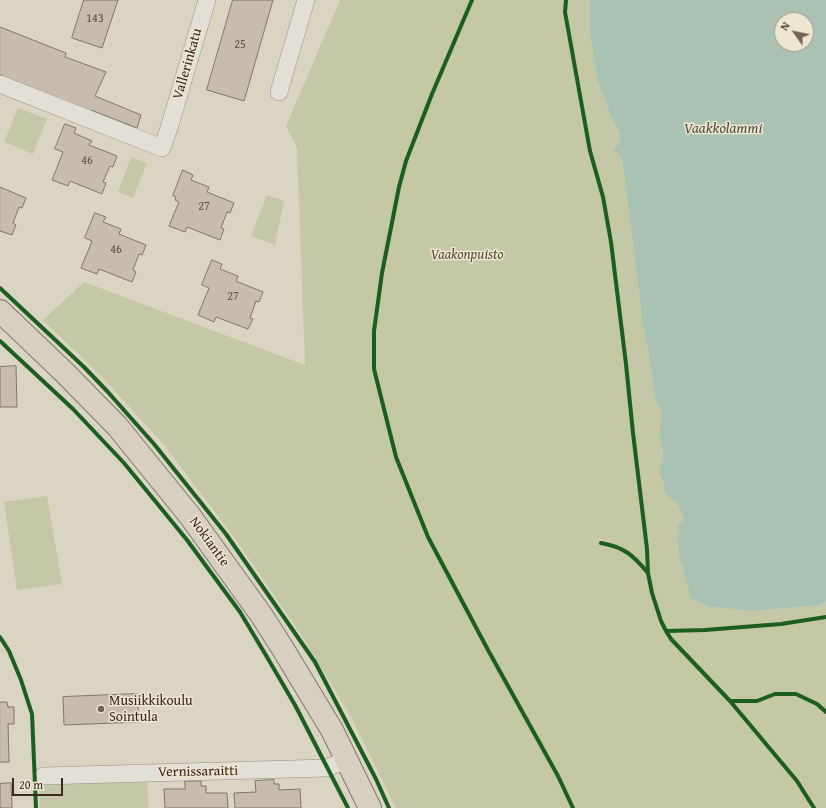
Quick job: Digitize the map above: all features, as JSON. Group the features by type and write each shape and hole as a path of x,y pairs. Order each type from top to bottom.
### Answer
{"main road":[{"name":"Nokiantie","path":"0,311 66,373 116,426 190,516 262,616 332,730 370,808"}],"street":[{"name":"Vallerinkatu","path":"0,84 162,148 207,0"},
{"path":"279,92 306,0"},
{"name":"Vernissaraitti","path":"43,776 327,768 346,760"}],"green space":[{"name":"Vaakonpuisto","path":"340,0 590,0 590,33 597,79 611,116 620,134 619,143 615,149 622,158 641,316 656,402 662,411 659,435 663,454 659,473 663,481 665,494 677,503 684,519 679,557 691,597 710,607 755,611 819,605 826,602 826,808 396,808 351,717 300,633 234,537 164,445 106,381 43,320 84,282 305,365 297,148 286,126"},
{"path":"18,108 47,119 33,154 4,142"},
{"path":"131,157 147,163 133,198 118,192"},
{"path":"267,195 284,201 275,245 251,236"},
{"path":"47,496 62,584 17,590 4,502"},
{"path":"145,779 147,782 149,808 40,808 39,788 42,783"}],"water":[{"name":"Vaakkolammi","path":"590,0 826,0 826,602 819,605 755,611 710,607 691,598 679,557 678,526 684,519 677,503 665,494 663,481 659,473 663,454 659,435 662,411 656,402 641,316 622,158 617,152 613,151 619,143 620,134 611,116 597,79 590,33"}],"building":[{"path":"84,0 118,0 102,48 72,38"},
{"path":"233,0 273,0 244,101 207,90"},
{"path":"0,27 66,53 65,57 106,72 95,96 141,115 137,128 91,110 89,113 0,75"},
{"path":"65,124 76,128 74,133 92,141 89,145 117,156 113,167 110,166 103,182 106,183 102,194 70,181 68,186 52,180 63,152 55,149"},
{"path":"183,170 193,175 191,180 209,187 207,192 234,203 230,213 227,212 221,228 224,229 220,240 187,227 185,232 169,226 179,202 175,200 176,197 173,196"},
{"path":"0,187 26,198 22,208 19,207 13,223 16,225 12,235 0,231"},
{"path":"95,213 106,217 103,222 121,229 119,234 146,245 142,255 139,254 133,270 136,272 132,282 99,269 97,274 81,268 92,241 85,238"},
{"path":"212,260 222,264 220,269 238,276 236,281 263,292 259,302 256,301 250,318 253,319 248,329 216,317 214,322 198,315 209,288 202,285"},
{"path":"16,366 17,407 0,407 0,367"},
{"name":"Musiikkikoulu Sointula","path":"137,694 139,722 64,725 63,697"},
{"path":"0,702 7,702 8,707 14,707 14,724 8,724 9,762 0,762"},
{"path":"274,780 274,784 279,784 279,790 300,789 301,808 235,808 234,793 256,792 255,781"},
{"path":"185,781 201,781 201,786 206,786 206,793 227,793 228,808 165,808 164,789 185,789"},
{"path":"11,783 12,808 0,808 0,784"}],"cycle path":[{"path":"472,0 432,94 406,161 399,187 382,273 374,331 374,369 396,457 428,537 488,650 558,776 573,808"},
{"path":"566,0 565,12 590,151 603,197 611,242 647,549 648,573 652,593 661,621 666,631 705,630 781,624 826,617"},
{"path":"0,288 84,367 107,391 154,444 226,534 315,662 376,779 389,808"},
{"path":"0,341 73,409 124,463 187,540 240,612 295,705 348,808"},
{"path":"601,543 616,547 628,553 638,561 648,573"},
{"path":"666,631 671,639 730,701 797,781 814,808"},
{"path":"0,637 9,651 21,680 32,714 36,808"},
{"path":"730,701 757,701 775,694 796,694 817,704 826,712"}],"place":[{"name":"Musiikkikoulu Sointula","path":"101,709"}]}
